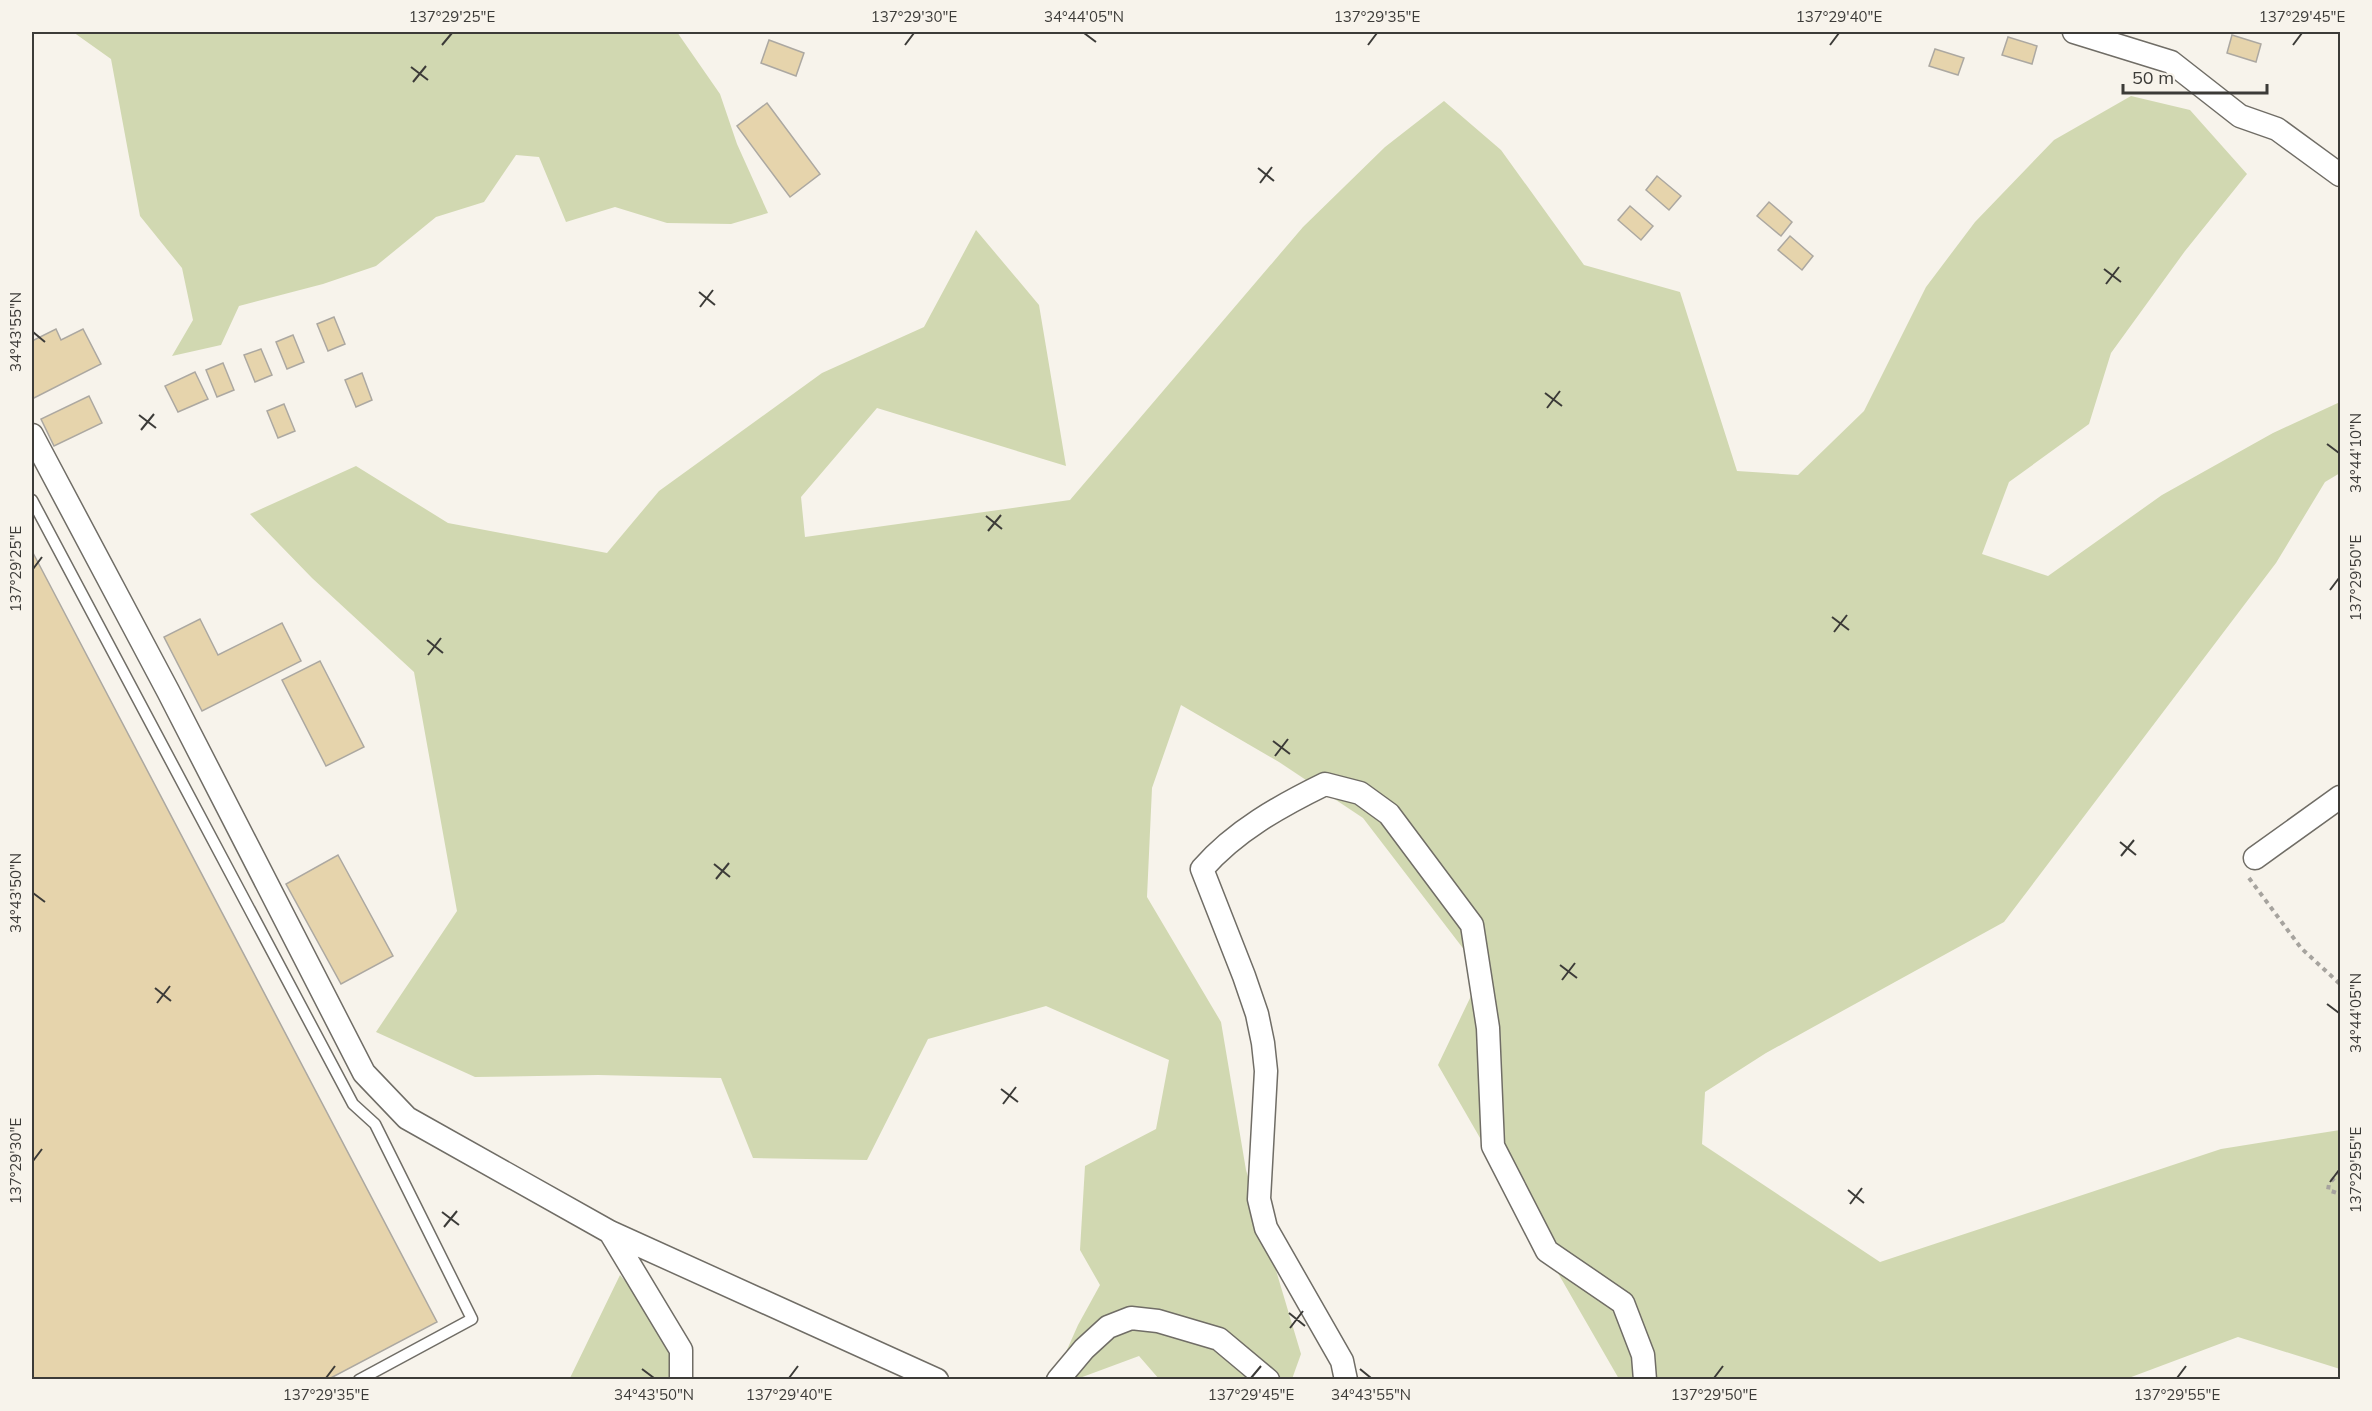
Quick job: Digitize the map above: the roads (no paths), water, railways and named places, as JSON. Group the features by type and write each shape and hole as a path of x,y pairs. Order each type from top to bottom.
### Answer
{"street":[{"path":"2074,32 2171,62 2240,116 2277,129 2340,175"},
{"path":"32,435 168,691 364,1073 407,1118 610,1232 938,1380"},
{"path":"1346,1380 1342,1361 1266,1228 1259,1199 1266,1071 1263,1043 1244,976 1202,869 1220,848 1281,806 1325,784 1360,794 1389,814 1472,925 1488,1028 1493,1146 1547,1251 1623,1303 1643,1355 1645,1380"},
{"path":"2255,858 2340,797"},
{"path":"610,1232 681,1350 681,1380"},
{"path":"1058,1380 1108,1327 1131,1318 1158,1321 1219,1339 1268,1380"}],"lane":[{"path":"32,501 353,1104 375,1124 472,1319 359,1380"}]}
